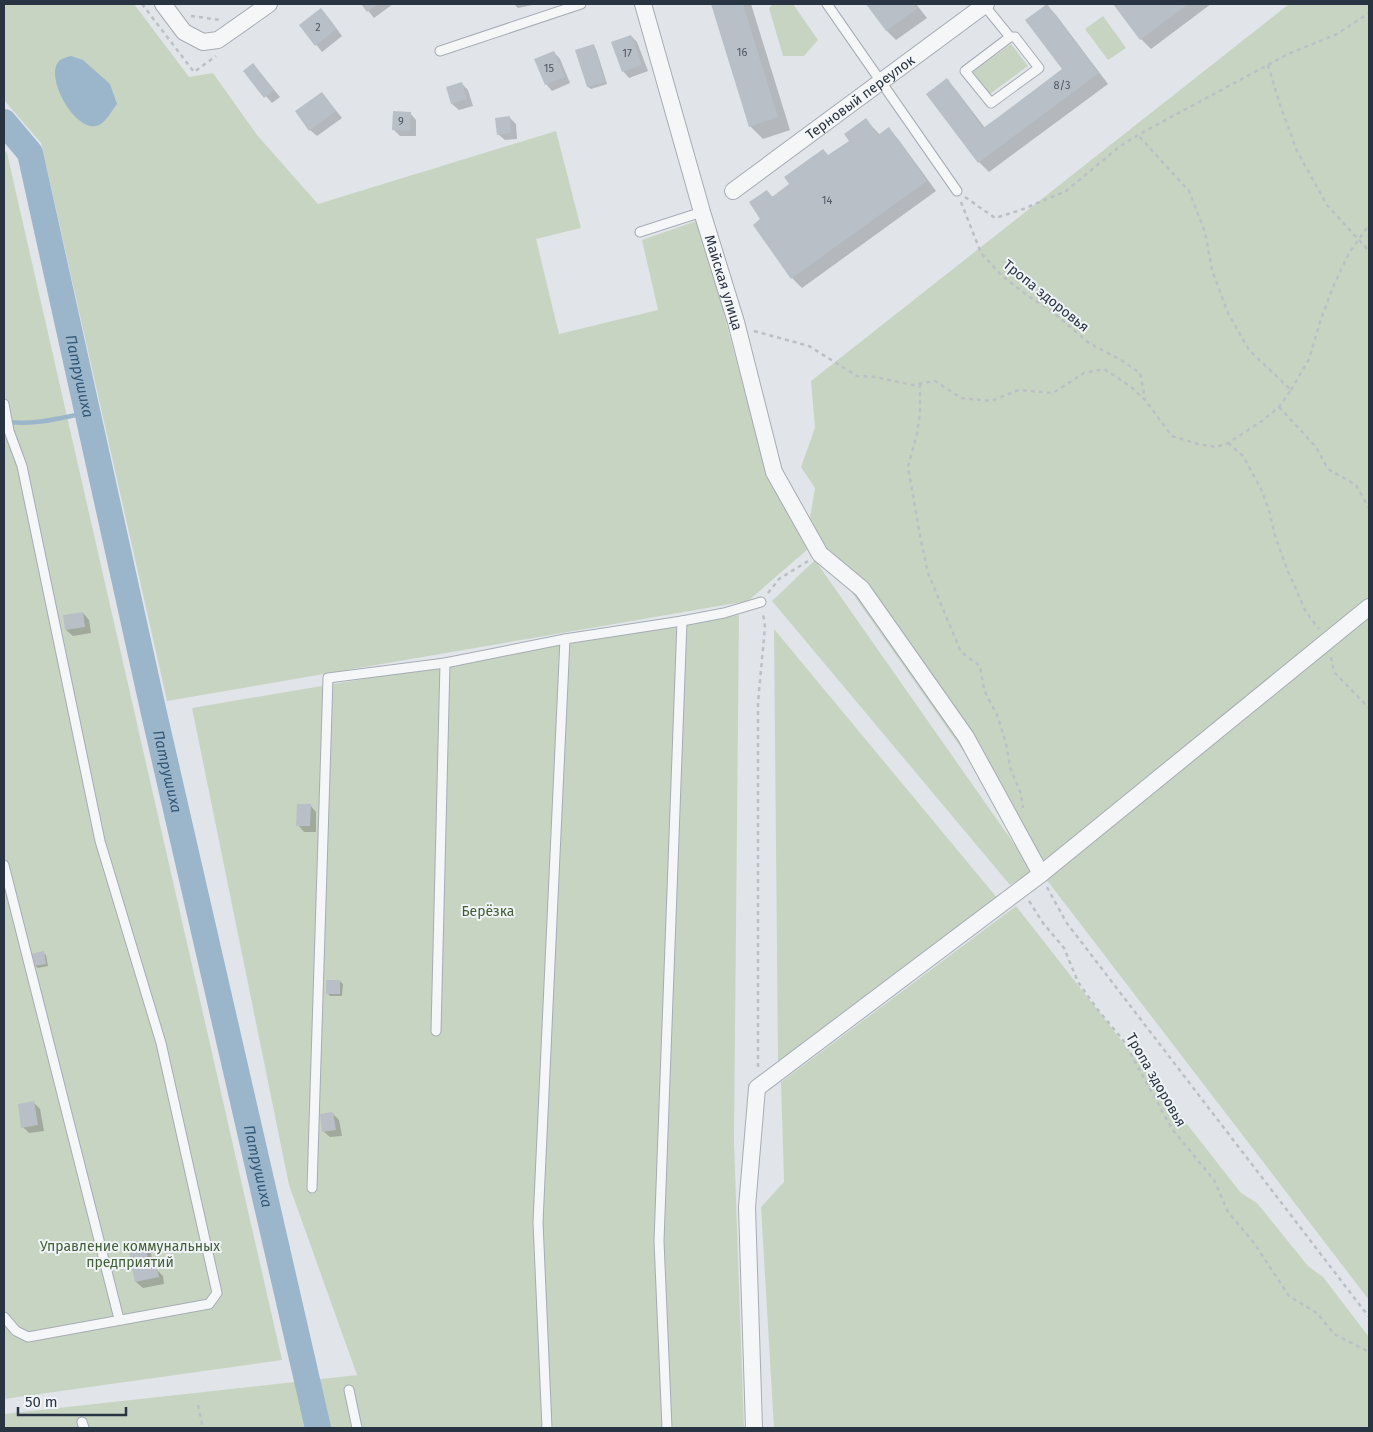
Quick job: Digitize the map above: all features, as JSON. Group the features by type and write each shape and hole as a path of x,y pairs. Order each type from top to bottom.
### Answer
{"street":[{"path":"163,4 184,32 203,42 218,40 269,4"},
{"name":"Майская улица","path":"643,4 737,328 774,472 820,554"},
{"name":"Терновый переулок","path":"732,191 985,4"},
{"path":"820,554 862,589 966,737 1041,874"},
{"path":"754,1428 747,1208 757,1088 1022,889 1369,607"}],"lane":[{"path":"440,52 581,4"},
{"path":"826,4 957,191"},
{"path":"985,4 1010,37"},
{"path":"1010,37 1016,37 1040,68 991,103 965,71 1010,37"},
{"path":"640,232 702,212"},
{"path":"4,404 6,432 22,466 100,841 162,1043 217,1294 208,1304 28,1337 16,1331 4,1317"},
{"path":"312,1188 328,678 445,663 565,639 724,613 761,602"},
{"path":"667,1428 659,1241 682,621"},
{"path":"548,1428 538,1222 565,639"},
{"path":"436,1030 445,663"},
{"path":"4,865 119,1319"},
{"path":"349,1390 357,1428"}],"path":[{"path":"142,4 194,72"},
{"path":"957,191 995,218 1021,210 1066,191 1138,134 1288,54 1337,34 1369,13"},
{"path":"190,15 229,22"},
{"path":"1268,65 1297,151 1327,205 1369,251"},
{"path":"1138,134 1189,191 1205,232 1212,270 1228,313 1249,350 1291,390"},
{"name":"Тропа здоровья","path":"957,191 982,253 1002,276 1050,310 1089,343 1121,360 1140,373 1145,400"},
{"name":"Тропа здоровья","path":"737,328 760,331 809,346 858,376 875,377 912,385 935,381 961,398 991,401 1019,390 1053,393 1084,373 1104,369 1130,386 1145,400 1172,436 1216,447 1228,443 1262,421 1279,407 1291,390 1309,359 1333,286 1349,253 1369,226"},
{"path":"920,384 920,412 917,433 908,467 928,573 961,652 980,666 984,690 997,715 1006,743 1010,767 1021,794 1024,810"},
{"path":"1279,407 1316,447 1328,469 1356,485 1369,508"},
{"path":"1228,443 1243,456 1253,473 1269,510 1275,536 1287,569 1306,612 1328,641 1334,672 1369,708"},
{"path":"757,1088 759,1060 758,702 765,627 761,602 779,578 820,554"},
{"path":"1041,874 1066,922 1369,1317"},
{"name":"Тропа здоровья","path":"1022,889 1043,923 1064,948 1078,982 1123,1040 1172,1128 1214,1180 1228,1212 1254,1243 1289,1296 1317,1313 1334,1334 1369,1352"},
{"path":"198,1405 203,1428"}],"green space":[{"path":"4,4 134,4 189,77 213,73 257,135 318,204 556,131 581,228 536,239 559,334 658,310 642,240 699,220 767,476 808,549 748,601 167,701 41,143 4,100"},
{"path":"773,4 793,4 818,40 804,56 783,56 769,8"},
{"path":"1289,4 1369,4 1369,598 1042,863 808,530 815,488 801,467 815,428 811,381"},
{"path":"1103,16 1126,48 1108,60 1085,29"},
{"path":"1011,44 1028,66 990,94 973,72"},
{"name":"Управление коммунальных предприятий","path":"4,150 7,153 282,1360 4,1399"},
{"path":"815,560 1033,871 1010,885 772,601"},
{"name":"Берёзка","path":"739,615 734,1141 744,1428 4,1428 4,1414 357,1375 289,1185 192,708"},
{"path":"1369,617 1369,1300 1046,879"},
{"path":"774,629 998,899 778,1062"},
{"path":"1016,906 1241,1193 1257,1203 1308,1266 1323,1277 1369,1337 1369,1428 774,1428 761,1207 784,1182 781,1082"}],"water":[{"path":"71,56 83,60 110,84 117,104 99,125 90,126 81,122 64,102 59,90 55,78 56,68 60,60"}],"building":[{"path":"361,4 379,4 367,12"},
{"path":"711,4 743,4 778,117 749,127"},
{"path":"866,4 915,4 918,8 886,31"},
{"path":"1047,4 1099,73 978,163 926,94 947,78 983,128 993,121 1062,69 1025,20"},
{"path":"1113,4 1188,4 1140,40"},
{"path":"321,8 337,29 315,46 299,25"},
{"path":"631,35 642,65 622,72 611,42"},
{"path":"594,44 605,82 587,87 575,50"},
{"path":"554,51 565,77 545,85 534,59"},
{"path":"253,63 274,90 264,98 243,71"},
{"path":"462,82 467,99 451,104 446,87"},
{"path":"322,92 336,111 309,131 295,111"},
{"path":"393,111 411,112 410,131 392,130"},
{"path":"510,116 511,133 497,135 495,118"},
{"path":"866,118 878,135 889,127 927,181 791,279 753,225 760,219 749,202 767,190 772,197 789,184 784,177 823,149 828,155 849,141 844,134"},
{"path":"83,612 85,627 65,630 63,615"},
{"path":"297,804 311,804 310,826 296,826"},
{"path":"44,951 46,964 34,966 31,954"},
{"path":"326,980 340,980 340,994 326,994"},
{"path":"34,1101 38,1125 21,1128 18,1104"},
{"path":"333,1112 336,1130 322,1132 320,1114"},
{"path":"144,1240 150,1269 157,1268 159,1277 135,1282 127,1243"}],"waterway":[{"name":"Патрушиха","path":"4,122 30,153 153,709 318,1428"},
{"path":"8,422 38,422 86,413"}]}
